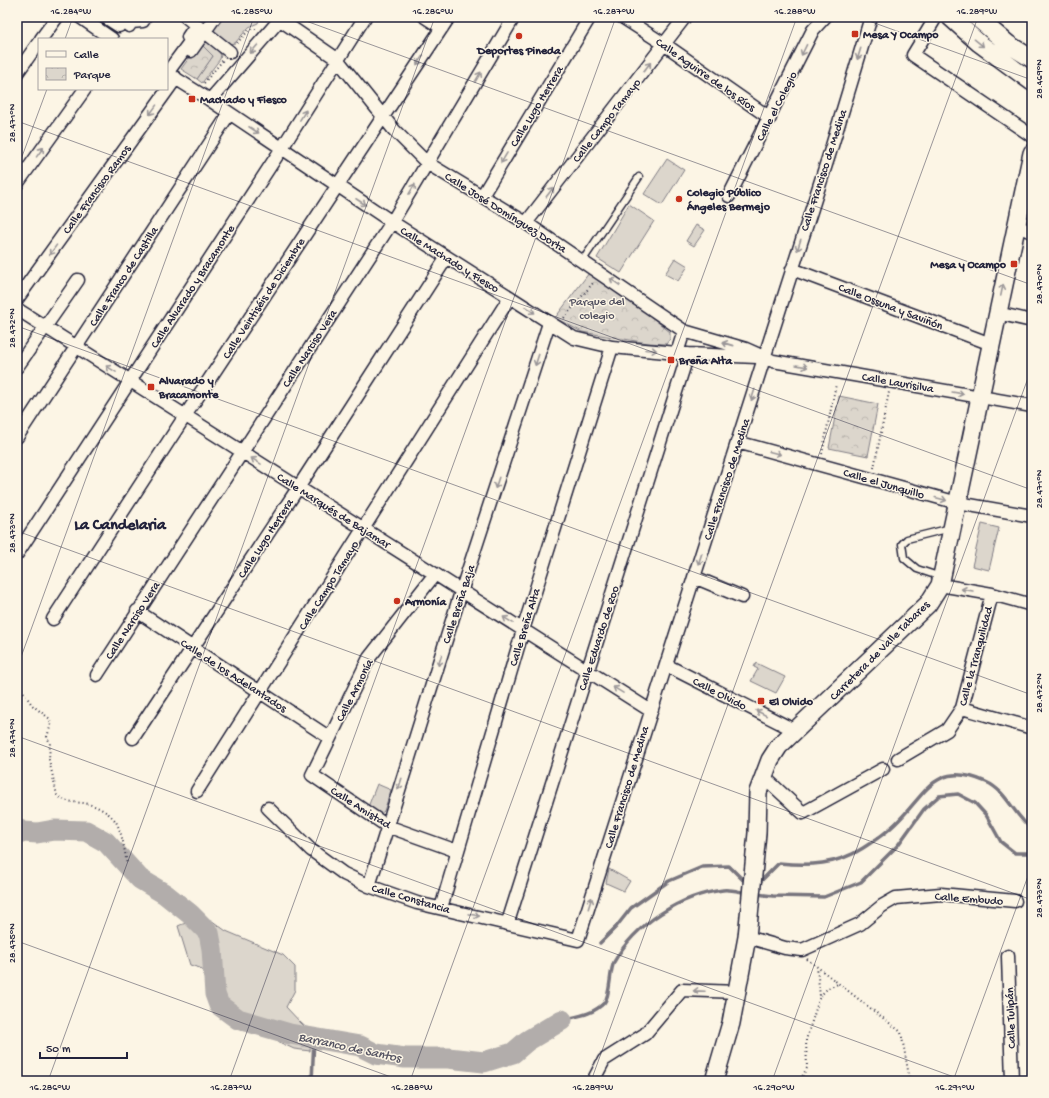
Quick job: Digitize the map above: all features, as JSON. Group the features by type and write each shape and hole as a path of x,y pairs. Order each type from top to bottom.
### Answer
{"main road":[{"path":"950,17 979,44 1032,82"},
{"path":"976,17 1008,44 1032,59"},
{"name":"Carretera de Valle Tabares","path":"714,1081 731,1023 748,937 757,833 758,792 763,776 770,760 779,746 928,604 940,581 958,503 979,396 1032,153"}],"street":[{"path":"42,38 57,17"},
{"path":"80,17 111,38"},
{"path":"105,17 118,26 124,18 130,24 143,21 145,17"},
{"path":"186,17 230,52"},
{"path":"181,65 200,29 215,17"},
{"name":"Calle Alvarado y Bracamonte","path":"17,554 366,17"},
{"path":"425,17 442,28"},
{"name":"Calle Veintiséis de Diciembre","path":"54,619 185,416 449,17"},
{"name":"Calle Narciso Vera","path":"97,675 241,451 392,222 514,17"},
{"name":"Calle Lugo Herrera","path":"482,196 590,17"},
{"name":"Calle Aguirre de los Ríos","path":"622,17 664,44 770,118"},
{"name":"Calle Campo Tamayo","path":"526,223 685,17"},
{"name":"Calle el Colegio","path":"729,196 770,118 813,30 825,17"},
{"name":"Calle Francisco de Medina","path":"578,940 871,17"},
{"path":"936,17 913,55 1032,136"},
{"path":"210,100 279,18"},
{"name":"Calle José Domínguez Dorta","path":"279,18 337,60 383,116 428,163 583,260 684,331 746,349 764,358"},
{"name":"Calle Francisco Ramos","path":"170,75 192,39 188,37 200,29"},
{"path":"17,73 38,43"},
{"name":"Calle Machado y Fiesco","path":"170,75 210,100 392,222 574,338 612,347 764,358"},
{"path":"17,184 84,90"},
{"name":"Calle Francisco Ramos","path":"17,300 160,90"},
{"name":"Calle Franco de Castilla","path":"17,438 229,114"},
{"path":"1016,226 1032,232"},
{"name":"Calle Lugo Herrera","path":"133,738 298,488 446,256"},
{"name":"Calle Ossuna y Saviñón","path":"792,269 991,344"},
{"path":"17,367 78,280"},
{"name":"Calle Campo Tamayo","path":"197,791 510,297"},
{"name":"Calle Marqués de Bajamar","path":"17,309 435,574 461,592 651,711"},
{"path":"997,314 1032,321"},
{"name":"Calle Breña Baja","path":"369,886 461,592 553,325"},
{"name":"Calle Eduardo de Roo","path":"508,922 587,670 683,353 684,331"},
{"name":"Calle Breña Alta","path":"441,908 523,630 612,347"},
{"name":"Calle Laurisilva","path":"764,358 1032,406"},
{"name":"Calle el Junquillo","path":"737,442 958,503 1032,516"},
{"name":"Calle Armonía","path":"312,775 369,658 435,574"},
{"path":"694,577 742,597"},
{"path":"940,581 1032,605"},
{"name":"Calle la Tranquilidad","path":"898,759 947,730 962,708 992,594"},
{"name":"Calle de los Adelantados","path":"137,611 330,738"},
{"name":"Calle Olvido","path":"666,665 796,731"},
{"path":"962,708 1032,728"},
{"path":"763,776 803,813 883,770"},
{"name":"Calle Amistad","path":"312,775 387,826 457,851"},
{"name":"Calle Constancia","path":"268,808 311,850 344,874 369,886 441,908 508,922 578,940"},
{"name":"Calle Embudo","path":"802,950 860,924 882,906 896,898 941,894 1015,901"},
{"path":"748,937 785,948 802,950"},
{"name":"Calle Tulipán","path":"1008,956 1012,1081"},
{"path":"592,1079 604,1060 645,1034 682,990 738,992"}],"lane":[{"path":"583,260 639,177"},
{"path":"940,581 917,569 904,558 902,544 907,539 952,528"}],"path":[{"path":"553,325 601,272"},
{"path":"820,465 839,372"},
{"path":"872,480 891,381"},
{"path":"17,682 32,705 50,719 51,724 47,737 50,743 49,760 57,795 66,801 93,805 112,818 118,826 127,865"},
{"path":"802,950 804,957 817,968 901,1032 910,1081"},
{"path":"797,1081 800,1080 807,1068 806,1040 820,996 817,968"},
{"path":"820,996 828,988 838,984"}],"green space":[{"path":"222,17 260,17 258,23 249,27 235,43 229,44 211,31"},
{"path":"205,41 213,44 221,55 220,59 202,83 197,79 213,56 200,43"},
{"path":"200,43 213,56 197,79 181,69"},
{"path":"667,159 684,170 662,205 644,194"},
{"path":"629,204 654,221 621,273 597,258"},
{"path":"696,225 705,230 694,246 686,241"},
{"path":"675,258 688,266 678,281 665,274"},
{"name":"Parque del colegio","path":"592,269 670,332 670,339 666,344 648,343 582,332 555,318"},
{"path":"839,396 878,404 868,456 829,448"},
{"path":"982,524 999,528 989,570 972,566"},
{"path":"756,663 785,677 776,693 751,681 758,669 754,667"},
{"path":"377,784 391,790 384,811 379,815 368,807"},
{"path":"609,869 630,881 624,891 606,883"},
{"path":"211,920 226,931 283,955 295,967 295,990 286,1007 311,1032 310,1051 294,1049 281,1043 233,1008 222,997 219,985 200,968 190,965 178,926 190,922"}],"waterway":[{"path":"758,880 762,880 779,863 822,863 853,854 884,834 933,784 943,778 954,775 968,776 993,786 1000,791 1020,817 1032,829"},
{"name":"Barranco de Santos","path":"756,894 773,896 824,897 861,882 898,845 924,809 939,796 958,794 975,803 986,815 1001,842 1015,853 1032,853"},
{"name":"Barranco de Santos","path":"17,829 24,832 37,833 54,830 86,831 106,842 140,879 165,894 190,914 209,933 212,949 215,994 219,1005 238,1019 290,1034 360,1046 376,1054 405,1058 448,1058 484,1062 513,1053 527,1041 562,1020"},
{"path":"600,943 616,927 631,908 669,881 702,867 729,866 743,880 747,880"},
{"name":"Barranco de Santos","path":"562,1020 590,1013 604,1003 608,995 612,966 614,962 634,935 661,914 691,898 707,893 723,890 748,893"},
{"path":"312,1081 314,1038"}],"place":[{"name":"Mesa Y Ocampo","path":"855,34"},
{"name":"Deportes Pineda","path":"519,36"},
{"name":"Machado y Fiesco","path":"192,99"},
{"name":"Colegio Público Ángeles Bermejo","path":"679,199"},
{"name":"Mesa y Ocampo","path":"1014,264"},
{"name":"Breña Alta","path":"671,360"},
{"name":"Alvarado y Bracamonte","path":"151,387"},
{"name":"Armonía","path":"397,601"},
{"name":"El Olvido","path":"761,701"}],"district":[{"name":"La Candelaria","path":"120,523"}]}
